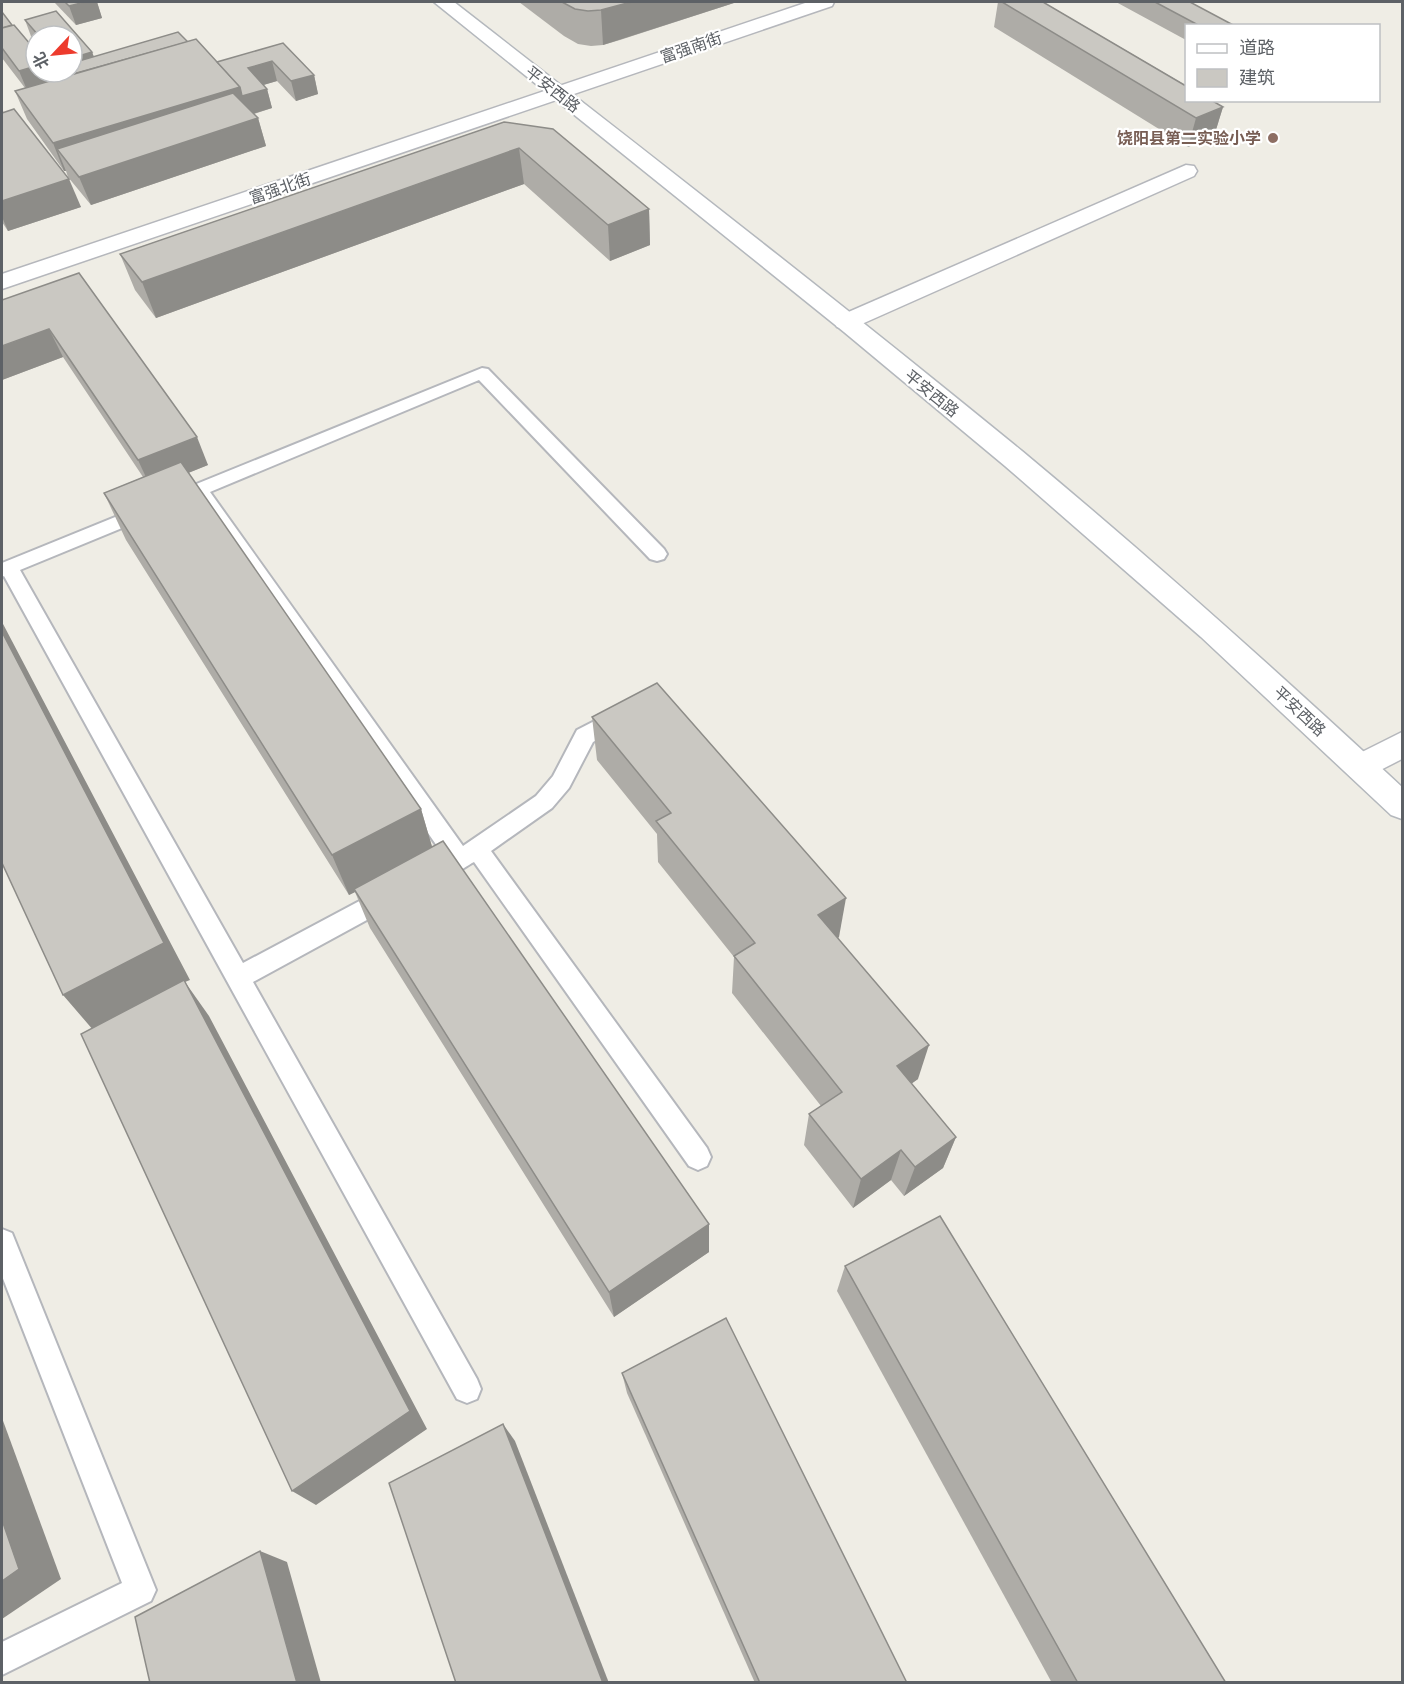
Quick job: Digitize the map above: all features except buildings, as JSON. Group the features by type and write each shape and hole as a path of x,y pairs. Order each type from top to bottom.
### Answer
{"street":[{"name":"平安西路","path":"443,2 846,322 1108,539 1192,611 1402,806"},
{"name":"富强南街","path":"558,93 825,2"},
{"name":"富强北街","path":"2,282 558,93"},
{"path":"846,322 1186,171"},
{"path":"1361,767 1402,744"}],"lane":[{"path":"466,1389 238,978 5,569 482,373 657,554"},
{"path":"199,489 468,854 698,1157"},
{"path":"238,978 468,854 544,802 561,782 585,736 638,708"},
{"path":"2,1243 140,1590 2,1659"}],"place":[{"name":"饶阳县第二实验小学","path":"1273,138"}]}
